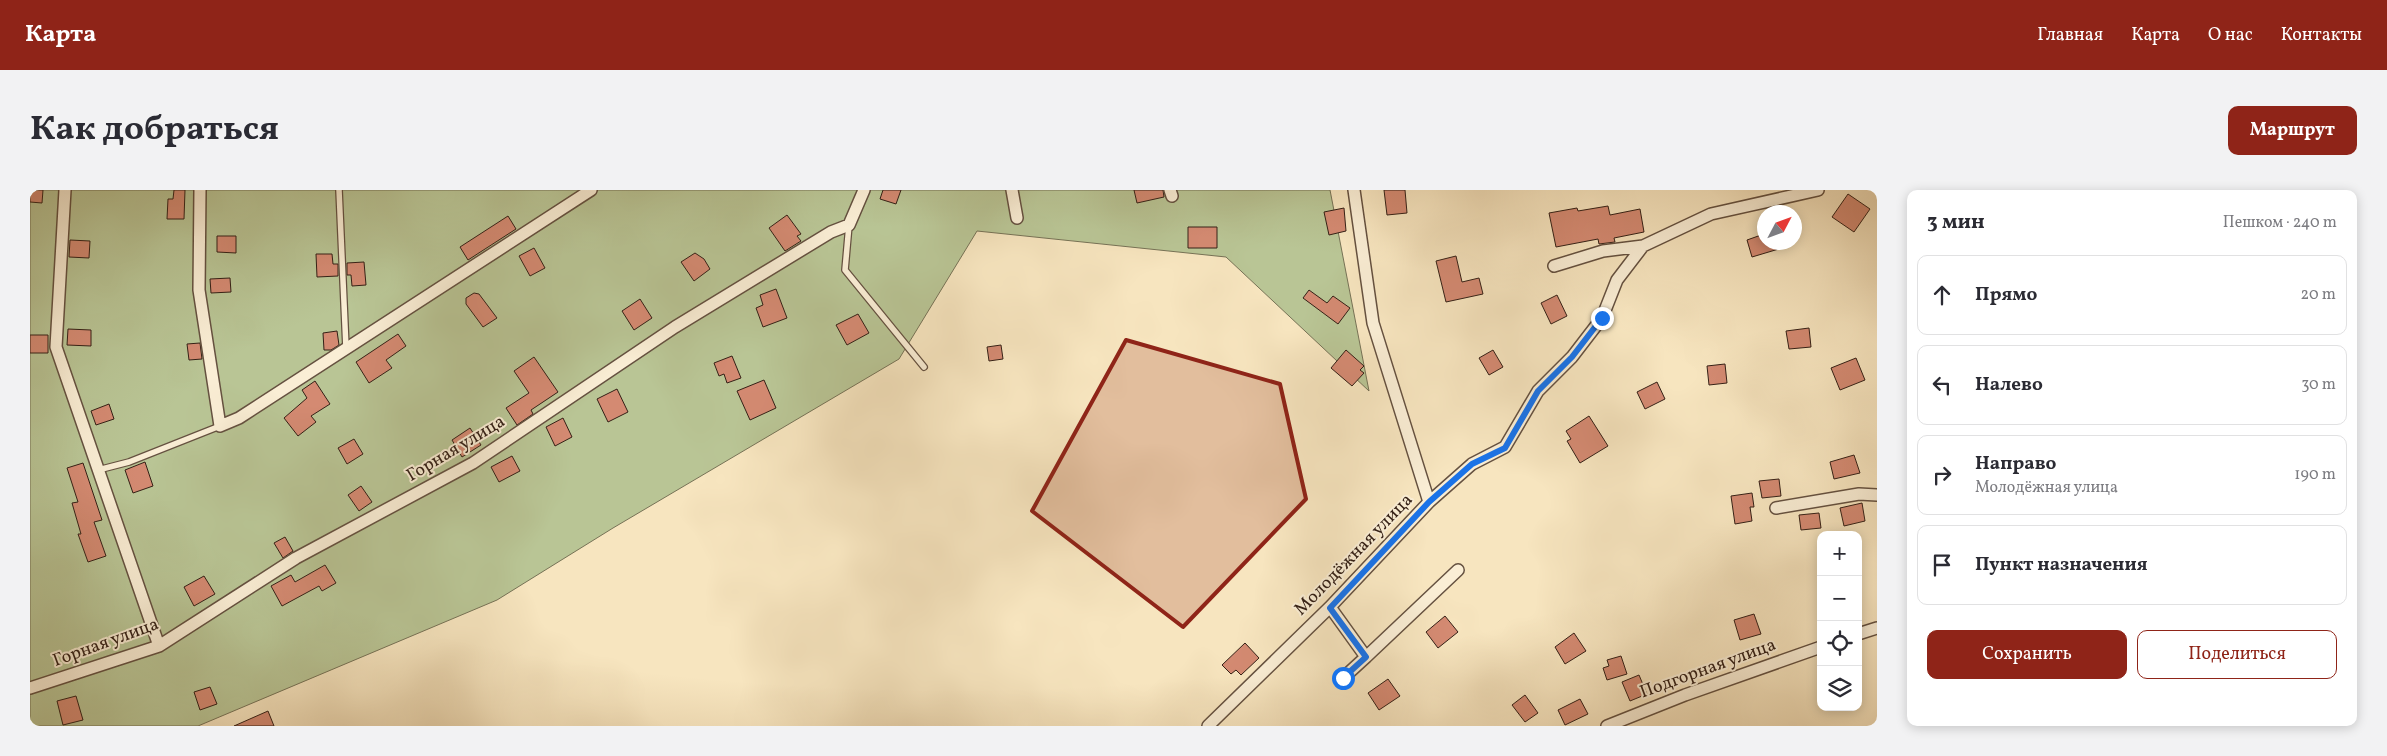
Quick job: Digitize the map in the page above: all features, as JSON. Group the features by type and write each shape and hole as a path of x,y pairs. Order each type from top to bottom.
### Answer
{"street":[{"path":"65,190 56,347 159,646"},
{"path":"200,190 199,290 220,426 239,418 591,190"},
{"path":"849,226 864,190"},
{"path":"1012,190 1017,218"},
{"path":"1354,190 1373,323 1429,502"},
{"name":"Молодёжная улица","path":"1208,726 1330,608 1429,502 1472,464 1505,448 1538,391 1572,357 1602,318 1617,280 1644,246 1711,214 1818,190"},
{"name":"Горная улица","path":"30,688 159,646 296,558 473,463 675,327 831,232 849,226"},
{"path":"1554,266 1604,251 1644,246"},
{"path":"1776,508 1859,494 1877,495"},
{"path":"1343,678 1458,570"},
{"path":"1330,608 1366,657"},
{"path":"1862,633 1877,628"},
{"name":"Подгорная улица","path":"1607,726 1685,694 1817,648"}],"lane":[{"path":"339,190 346,349"},
{"path":"849,226 845,270 924,367"},
{"path":"98,470 129,462 220,426"}],"highlighted area":[{"path":"1126,340 1280,384 1306,499 1183,627 1032,511"}],"green space":[{"path":"30,190 1330,190 1369,391 1226,257 977,231 899,359 613,528 497,600 198,726 30,726"}],"building":[{"path":"30,190 43,190 42,203 30,202"},
{"path":"174,190 185,190 184,219 167,219 168,199 173,199"},
{"path":"883,190 901,190 896,204 880,199"},
{"path":"1134,190 1163,190 1164,197 1137,203"},
{"path":"1384,190 1405,190 1407,213 1387,215"},
{"path":"1848,194 1870,209 1854,232 1832,217"},
{"path":"1608,206 1610,215 1640,209 1644,232 1614,238 1615,242 1599,244 1598,239 1556,247 1549,213 1577,208 1578,211"},
{"path":"1344,208 1346,231 1329,235 1324,212"},
{"path":"787,215 801,234 797,236 801,241 785,251 769,228"},
{"path":"508,216 516,229 468,260 460,247"},
{"path":"1188,227 1217,227 1217,248 1188,248"},
{"path":"217,236 236,236 236,253 217,252"},
{"path":"1757,236 1757,250 1775,250 1752,257 1747,240"},
{"path":"70,240 90,241 89,258 69,257"},
{"path":"534,248 545,268 530,276 519,256"},
{"path":"695,253 704,259 710,269 694,281 681,262"},
{"path":"316,254 332,254 333,264 338,264 338,276 317,277"},
{"path":"1456,256 1462,282 1479,278 1483,294 1446,302 1436,261"},
{"path":"364,262 366,285 352,286 351,275 347,275 347,263"},
{"path":"230,278 231,292 211,293 210,279"},
{"path":"776,289 787,318 763,327 756,308 763,305 760,295"},
{"path":"1309,290 1327,303 1333,296 1350,308 1338,324 1303,298"},
{"path":"474,293 479,294 497,318 483,327 466,304 466,298"},
{"path":"1557,295 1567,316 1551,324 1541,303"},
{"path":"640,299 652,318 634,330 622,311"},
{"path":"858,314 869,333 847,345 836,325"},
{"path":"1809,328 1811,347 1789,349 1786,331"},
{"path":"68,329 91,330 91,346 67,345"},
{"path":"337,331 339,345 331,350 324,350 323,333"},
{"path":"398,334 406,346 386,360 392,368 369,383 356,362"},
{"path":"30,335 48,335 48,353 30,353"},
{"path":"200,343 202,359 189,360 187,344"},
{"path":"1001,345 1003,359 989,361 987,347"},
{"path":"1346,350 1364,366 1360,370 1364,373 1352,386 1331,368"},
{"path":"1493,350 1503,367 1489,375 1479,358"},
{"path":"732,356 741,378 727,383 724,374 719,376 714,363"},
{"path":"534,357 558,392 531,410 533,414 517,425 506,408 529,393 514,371"},
{"path":"1856,358 1865,380 1840,390 1831,368"},
{"path":"1725,364 1727,383 1709,385 1707,366"},
{"path":"764,380 776,408 750,420 737,391"},
{"path":"315,381 330,404 311,416 316,422 298,436 284,418 307,398 302,390"},
{"path":"1657,382 1665,399 1645,409 1637,392"},
{"path":"617,389 628,412 608,422 597,399"},
{"path":"109,404 114,419 96,425 91,411"},
{"path":"1589,416 1608,446 1580,463 1567,441 1571,439 1566,431"},
{"path":"563,418 572,437 555,446 546,427"},
{"path":"470,428 481,445 462,457 452,440"},
{"path":"354,439 363,454 347,464 338,448"},
{"path":"1854,455 1860,473 1834,479 1830,462"},
{"path":"512,456 520,471 499,482 491,467"},
{"path":"145,462 153,486 133,493 125,470"},
{"path":"83,463 102,520 94,522 106,556 88,562 78,534 81,534 72,503 78,502 67,468"},
{"path":"1779,479 1781,496 1762,498 1759,481"},
{"path":"361,486 372,502 359,511 348,495"},
{"path":"1752,493 1754,507 1750,507 1752,521 1735,524 1731,496"},
{"path":"1862,503 1865,521 1844,526 1840,508"},
{"path":"1819,513 1821,528 1801,530 1799,515"},
{"path":"285,537 293,551 283,558 274,543"},
{"path":"325,565 336,583 322,591 319,586 282,606 271,586 291,575 295,582"},
{"path":"204,576 215,594 194,606 184,587"},
{"path":"1754,614 1761,634 1740,640 1734,620"},
{"path":"1445,616 1458,632 1438,648 1426,632"},
{"path":"1574,633 1586,651 1565,664 1555,647"},
{"path":"1245,643 1259,658 1241,675 1236,670 1231,674 1222,665"},
{"path":"1621,656 1627,674 1607,680 1603,668 1609,666 1607,660"},
{"path":"1639,675 1647,694 1630,701 1622,682"},
{"path":"1388,679 1400,696 1379,710 1368,693"},
{"path":"210,687 217,704 200,710 194,692"},
{"path":"1525,695 1538,713 1525,722 1512,705"},
{"path":"76,696 83,720 63,725 57,701"},
{"path":"1580,699 1588,714 1565,725 1558,710"},
{"path":"268,711 274,726 234,726"}],"route":[{"path":"1343,678 1366,657 1330,608 1429,502 1472,464 1505,448 1538,391 1572,357 1602,318"}]}
